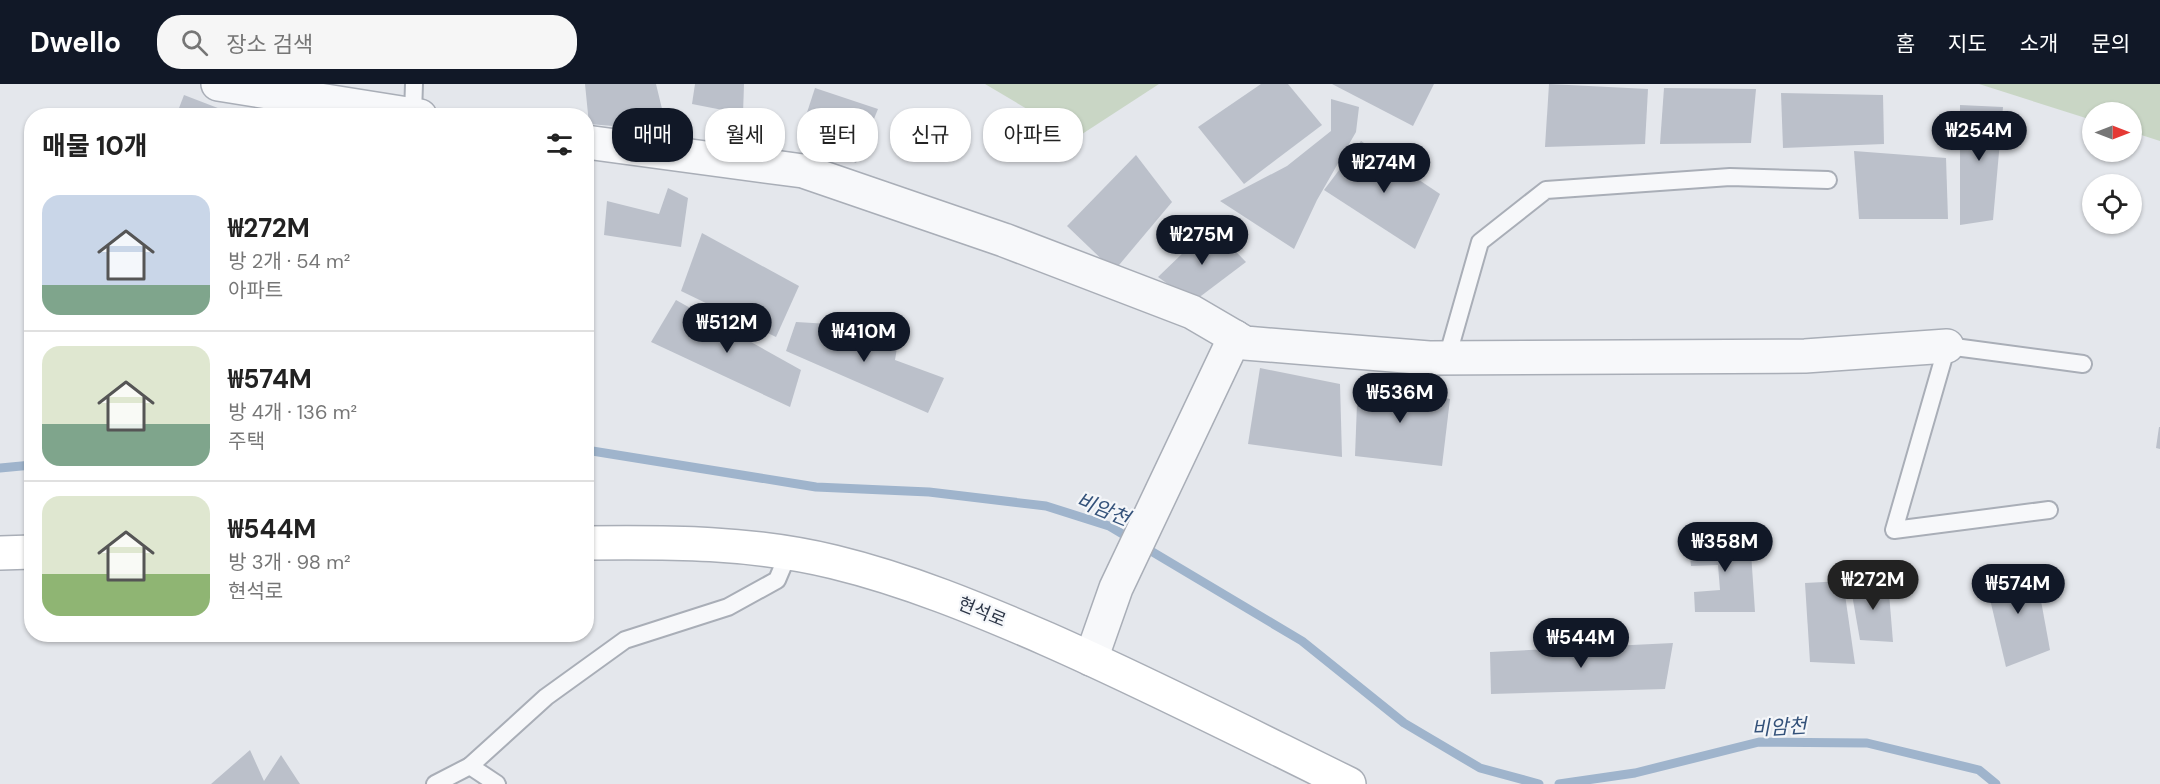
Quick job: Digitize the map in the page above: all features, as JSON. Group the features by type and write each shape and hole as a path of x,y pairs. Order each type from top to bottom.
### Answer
{"street":[{"path":"218,84 415,105"},
{"path":"594,143 803,171 1026,248 1192,312 1245,343 1429,358 1805,356 1947,346"},
{"path":"1091,659 1116,588 1235,337"},
{"name":"현석로","path":"594,543 710,543 761,548 834,562 910,584 989,614 1091,659 1349,784"},
{"path":"0,553 24,552"}],"lane":[{"path":"1447,358 1480,242 1546,190 1730,177 1828,180"},
{"path":"2049,510 1894,530 1947,346 2083,364"},
{"path":"435,784 470,766 546,697 625,640 738,602 777,580 788,554"},
{"path":"470,766 497,784"}],"green space":[{"path":"985,84 1159,84 1083,133 1083,108 1025,108"},
{"path":"1979,84 2160,84 2160,141 2142,135 2142,102 2082,102 2082,117"}],"building":[{"path":"585,84 656,84 662,108 612,108 612,126 594,124 594,108 587,108"},
{"path":"695,84 744,84 743,108 712,108 692,104"},
{"path":"1261,84 1288,84 1322,125 1244,184 1198,127"},
{"path":"1332,84 1434,84 1413,126"},
{"path":"1549,84 1648,89 1645,144 1545,147"},
{"path":"815,88 875,108 808,108"},
{"path":"1664,88 1756,89 1751,143 1660,144"},
{"path":"1781,93 1883,95 1884,144 1783,148"},
{"path":"184,95 218,108 179,108"},
{"path":"1331,99 1359,107 1356,132 1317,200 1294,249 1220,201 1287,166 1331,131"},
{"path":"1960,105 2003,107 1993,220 1960,225"},
{"path":"1361,141 1440,194 1415,249 1324,190"},
{"path":"1854,151 1946,158 1948,219 1859,219"},
{"path":"1136,155 1172,202 1114,271 1067,226"},
{"path":"668,188 688,198 681,247 604,235 607,201 659,214"},
{"path":"1211,226 1246,262 1193,302 1158,277"},
{"path":"702,233 799,286 776,337 681,291"},
{"path":"676,300 801,370 790,407 651,342"},
{"path":"796,322 830,324 897,348 895,360 944,378 928,413 786,351"},
{"path":"1260,368 1340,384 1342,457 1248,444"},
{"path":"1358,378 1450,399 1442,466 1355,456"},
{"path":"2160,427 2160,449 2156,448"},
{"path":"1688,536 1750,537 1755,612 1695,612 1694,592 1720,590 1718,565 1691,566"},
{"path":"2035,568 2050,650 2006,667 1985,578"},
{"path":"1843,581 1855,664 1810,662 1805,583"},
{"path":"1888,581 1893,642 1860,640 1850,583"},
{"path":"1673,643 1665,689 1491,694 1490,652"},
{"path":"250,750 264,781 281,755 300,784 211,784"}],"waterway":[{"name":"비암천","path":"594,451 816,487 929,492 1046,506 1109,526 1302,641 1404,723 1480,768 1539,784"},
{"name":"비암천","path":"0,468 24,466"},
{"name":"비암천","path":"1559,784 1635,773 1759,742 1867,743 1979,770 1996,784"}]}
